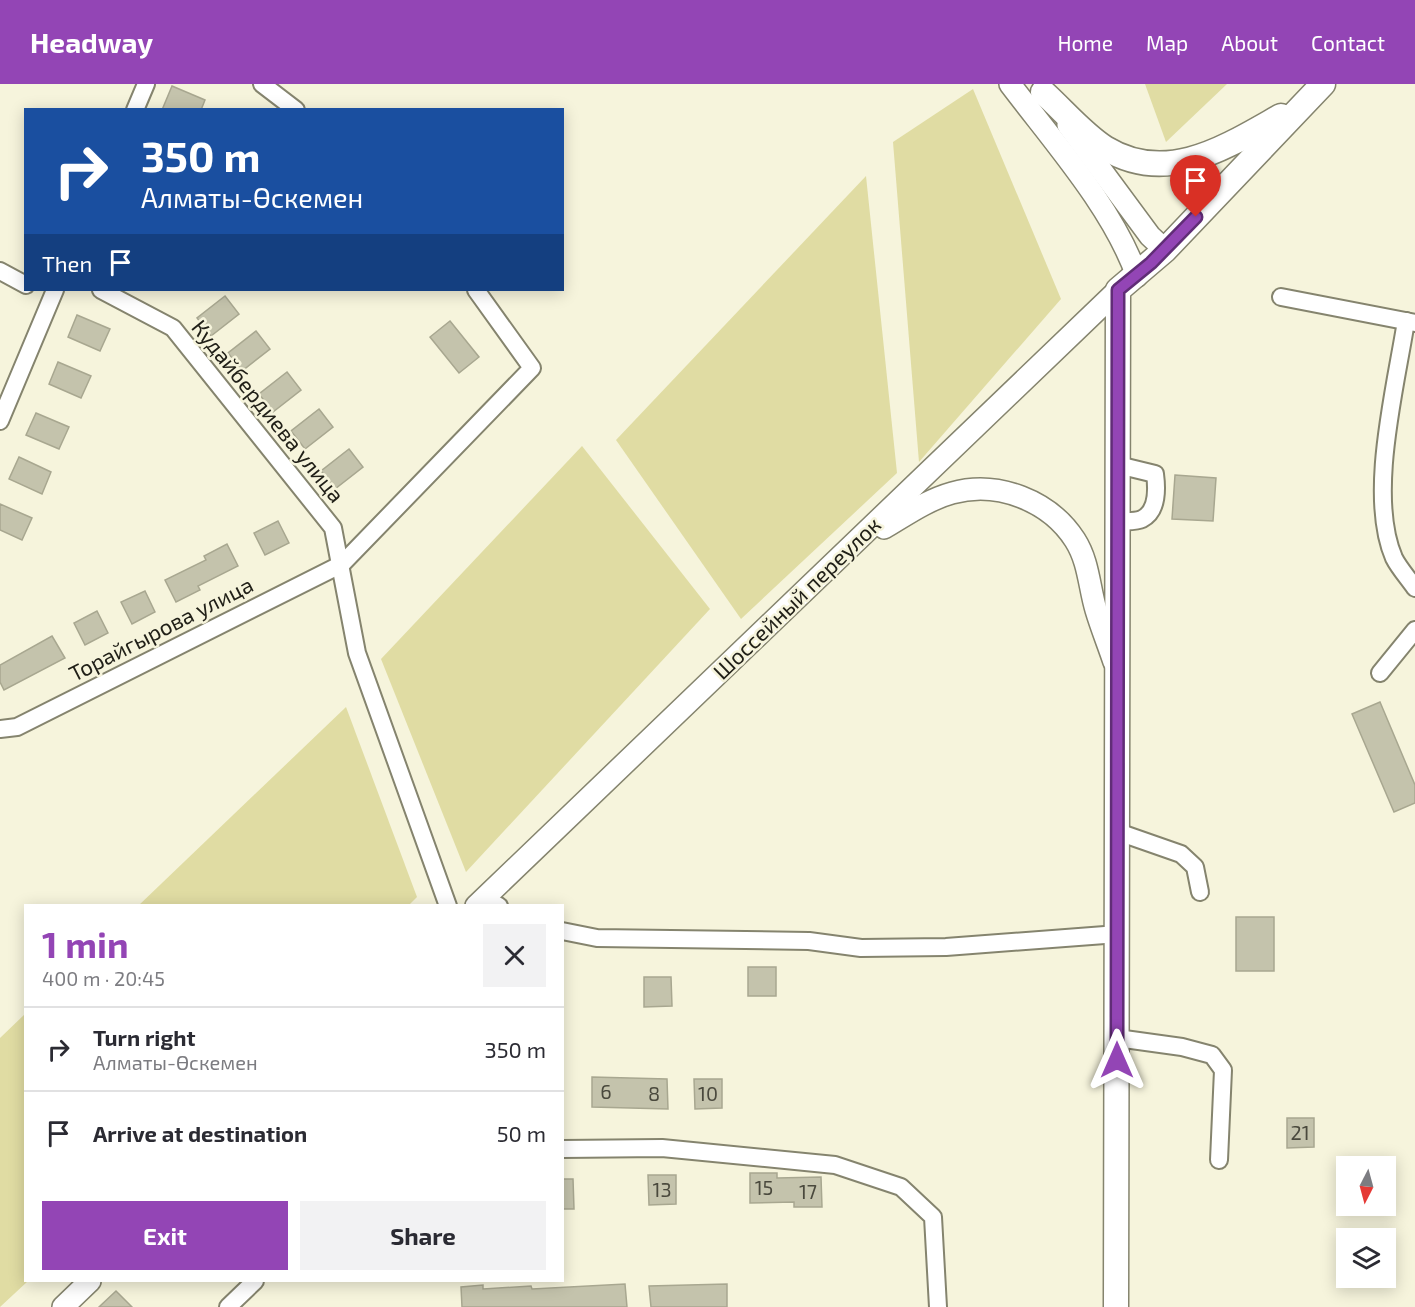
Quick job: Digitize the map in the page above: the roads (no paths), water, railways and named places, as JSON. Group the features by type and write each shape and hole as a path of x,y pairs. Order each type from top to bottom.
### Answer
{"highway":[{"path":"1116,1307 1118,290 1165,250 1323,84"},
{"path":"1040,88 1104,147 1131,160 1158,164 1212,154 1306,101"}],"main road":[{"path":"1010,84 1069,161 1128,250 1137,276"},
{"path":"1040,88 1150,236 1165,250"},
{"name":"Шоссейный переулок","path":"486,903 847,550 1118,290"},
{"path":"847,550 923,504 953,492 978,489 1004,491 1032,501 1055,515 1076,541 1089,571 1096,609 1117,669"},
{"path":"63,1307 89,1282"}],"street":[{"path":"136,108 146,84"},
{"path":"262,84 293,108"},
{"path":"0,271 24,284"},
{"path":"0,421 55,291"},
{"name":"Кудайбердиева улица","path":"103,291 173,328 333,528 342,564 357,653 447,904"},
{"name":"Торайгырова улица","path":"0,729 17,727 342,564 532,368 477,291"},
{"path":"1281,297 1410,322 1383,469 1386,526 1394,558 1415,588"},
{"path":"1117,522 1142,519 1154,507 1157,486 1155,474 1118,465"},
{"path":"1380,673 1415,630"},
{"path":"1118,832 1181,854 1196,867 1200,892"},
{"path":"564,932 597,938 809,941 861,948 946,947 1118,934"},
{"path":"1117,1038 1182,1047 1212,1055 1223,1070 1219,1160"},
{"path":"564,1149 662,1148 835,1165 901,1187 933,1217 938,1307"},
{"path":"228,1307 254,1282"}]}
